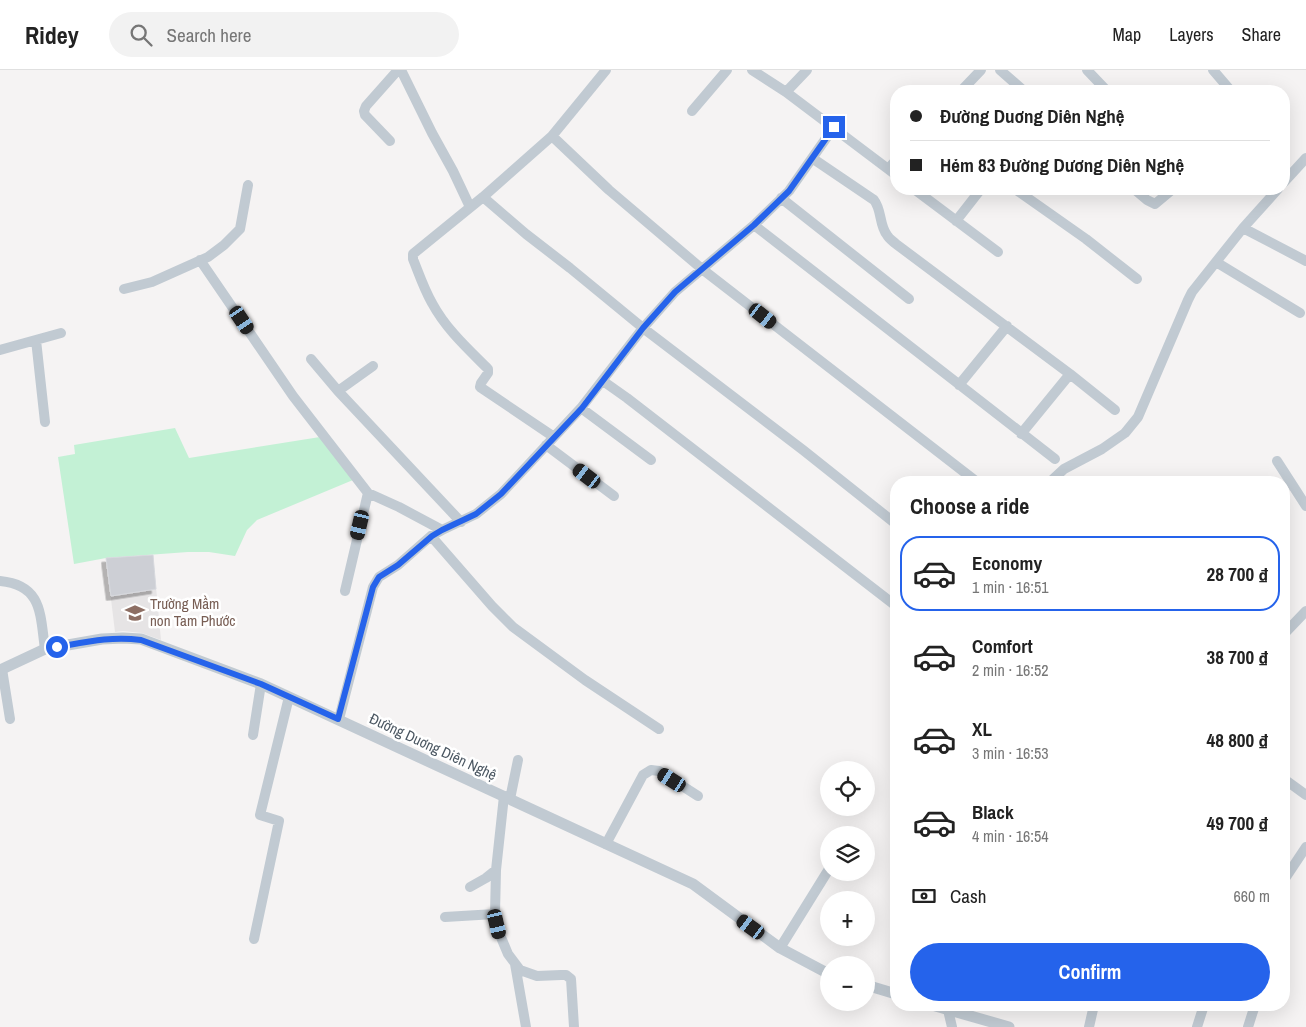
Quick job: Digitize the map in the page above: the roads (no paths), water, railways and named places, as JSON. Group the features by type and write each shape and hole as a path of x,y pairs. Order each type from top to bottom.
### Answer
{"street":[{"path":"390,141 365,115 364,111 366,106 399,70 453,171 470,208"},
{"path":"554,437 480,387 488,373 488,369 460,341 441,318 431,302 412,259 413,254 483,197 552,136 606,70"},
{"path":"692,111 727,70"},
{"path":"752,70 786,92 890,170"},
{"path":"786,92 807,70"},
{"path":"967,85 981,70"},
{"path":"1000,70 1017,85"},
{"path":"1087,70 1101,85"},
{"path":"1212,70 1226,85"},
{"path":"338,719 375,581 398,565 432,536 476,514 491,503 582,408 643,328 675,292 754,225 789,191 834,127"},
{"path":"552,136 609,190 702,269 969,476"},
{"path":"812,158 874,200 877,204 884,230 887,236 896,244 1007,326 1115,410"},
{"path":"1290,175 1306,158"},
{"path":"124,289 152,282 208,257 224,245 240,229 248,185"},
{"path":"922,195 998,252"},
{"path":"956,221 977,195"},
{"path":"1024,195 1086,239 1137,279"},
{"path":"1141,195 1154,204 1165,195"},
{"path":"1056,476 1064,469 1102,449 1125,433 1138,417 1188,300 1198,283 1273,195"},
{"path":"483,197 643,328 890,519"},
{"path":"781,198 909,299"},
{"path":"754,225 1054,459"},
{"path":"1243,228 1306,261"},
{"path":"200,260 293,396 368,493 442,530"},
{"path":"1216,262 1300,313"},
{"path":"959,385 1007,326"},
{"path":"0,350 62,334"},
{"path":"36,340 45,422"},
{"path":"311,359 338,391 461,522"},
{"path":"338,391 373,366"},
{"path":"1021,434 1070,374"},
{"path":"603,381 890,601"},
{"path":"582,408 650,460"},
{"path":"546,445 614,496"},
{"path":"1277,461 1287,476"},
{"path":"1290,481 1306,506"},
{"path":"345,591 368,493"},
{"path":"432,536 492,606 514,627 585,680 659,729"},
{"path":"0,581 24,588 32,595 39,610 45,649"},
{"path":"1290,628 1306,611"},
{"name":"Đường Duơng Diên Nghệ","path":"1,669 45,649 102,639 123,638 141,640 261,684 692,884 780,948 820,969"},
{"path":"1,669 10,720"},
{"path":"253,735 261,684"},
{"path":"254,939 279,822 260,815 289,697"},
{"path":"518,760 507,798 496,870 495,914 500,935 508,954 520,970 537,976 566,975 571,979 574,1027"},
{"path":"606,844 642,775 650,770 659,772 698,796"},
{"path":"1290,783 1306,795"},
{"path":"1290,871 1306,847"},
{"path":"470,887 496,870"},
{"path":"780,948 822,881"},
{"path":"445,916 495,914"},
{"path":"515,963 526,1027"},
{"path":"875,988 890,992"},
{"path":"948,1011 952,1027"},
{"path":"970,1011 1009,1027"},
{"path":"1089,1027 1093,1011"},
{"path":"1197,1027 1202,1011"},
{"path":"1248,1027 1253,1011"}],"place":[{"name":"Trường Mầm non Tam Phước","path":"135,613"}]}
